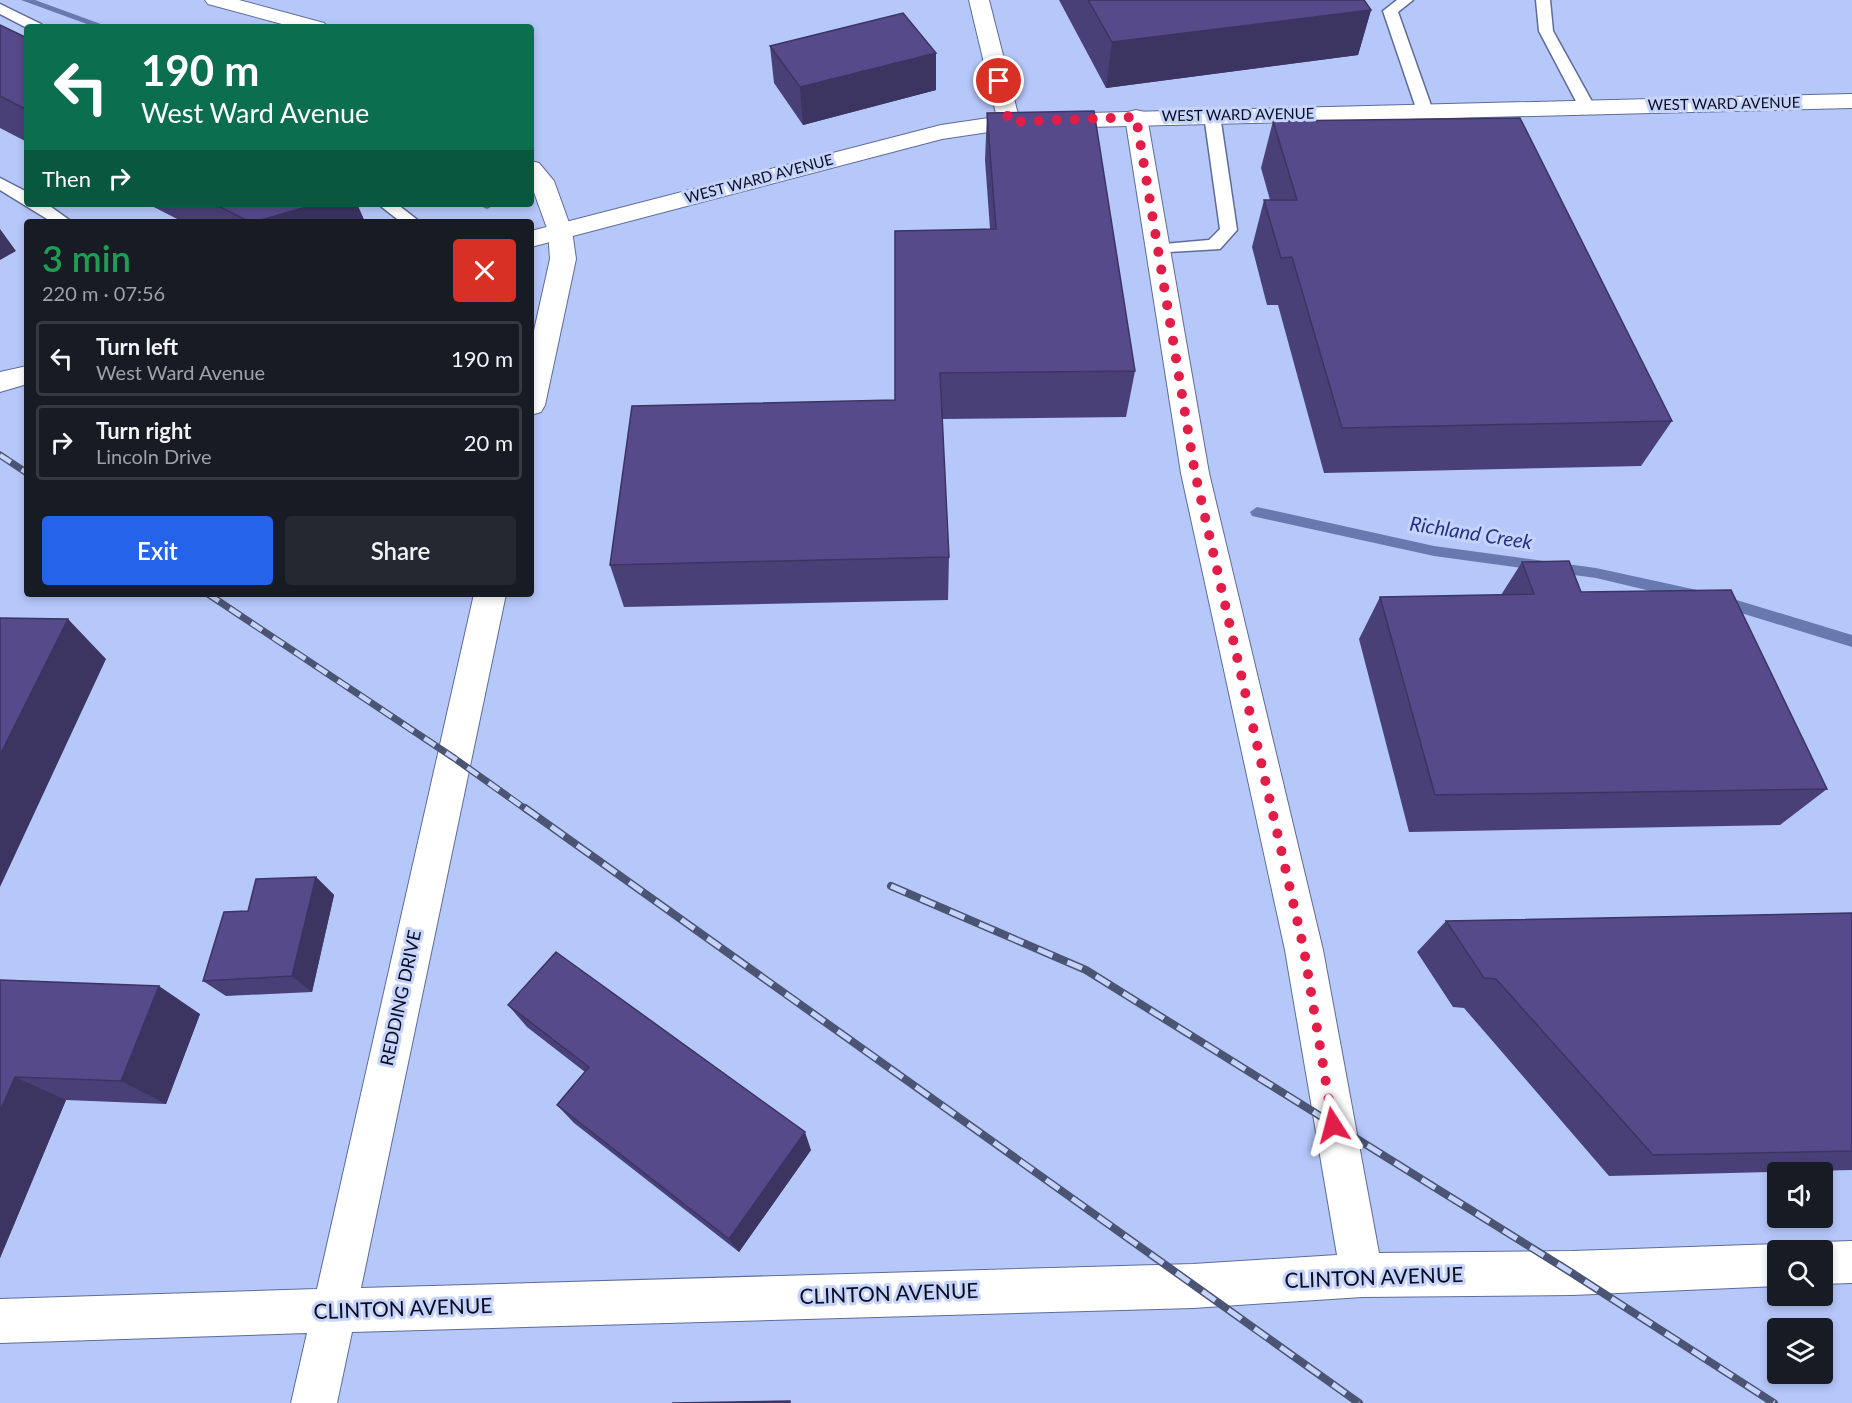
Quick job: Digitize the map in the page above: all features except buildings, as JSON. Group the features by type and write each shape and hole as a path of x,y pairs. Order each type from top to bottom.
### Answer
{"street":[{"path":"215,0 306,24"},
{"path":"980,0 1009,122"},
{"name":"WEST WARD AVENUE","path":"534,238 941,132 1009,122 1212,115 1852,101"},
{"path":"1136,117 1195,473 1304,950 1362,1275"},
{"path":"534,172 542,181 560,231 563,259 534,391"},
{"path":"0,382 24,376"},
{"name":"REDDING DRIVE","path":"314,1403 489,597"},
{"path":"1833,1263 1852,1262"},
{"name":"CLINTON AVENUE","path":"0,1321 893,1293 1193,1286 1362,1275 1572,1273 1767,1265"}],"lane":[{"path":"1406,0 1390,11 1412,80 1425,111"},
{"path":"1543,0 1546,31 1587,107"},
{"path":"0,8 30,24"},
{"path":"1158,249 1214,245 1229,230 1212,115"},
{"path":"0,183 24,197"},
{"path":"39,207 59,219"},
{"path":"390,207 408,219"}],"waterway":[{"name":"Richland Creek","path":"26,0 95,24"},
{"name":"Richland Creek","path":"1257,512 1434,551 1596,573 1697,596"},
{"name":"Richland Creek","path":"1720,601 1852,641"}],"railway":[{"path":"0,455 24,471"},
{"path":"212,597 454,758 527,810"},
{"path":"525,808 1359,1403"},
{"path":"891,886 1086,970 1572,1273 1774,1403"}],"route":[{"path":"999,81 1009,122 1136,117 1195,473 1304,950 1333,1125"}]}
